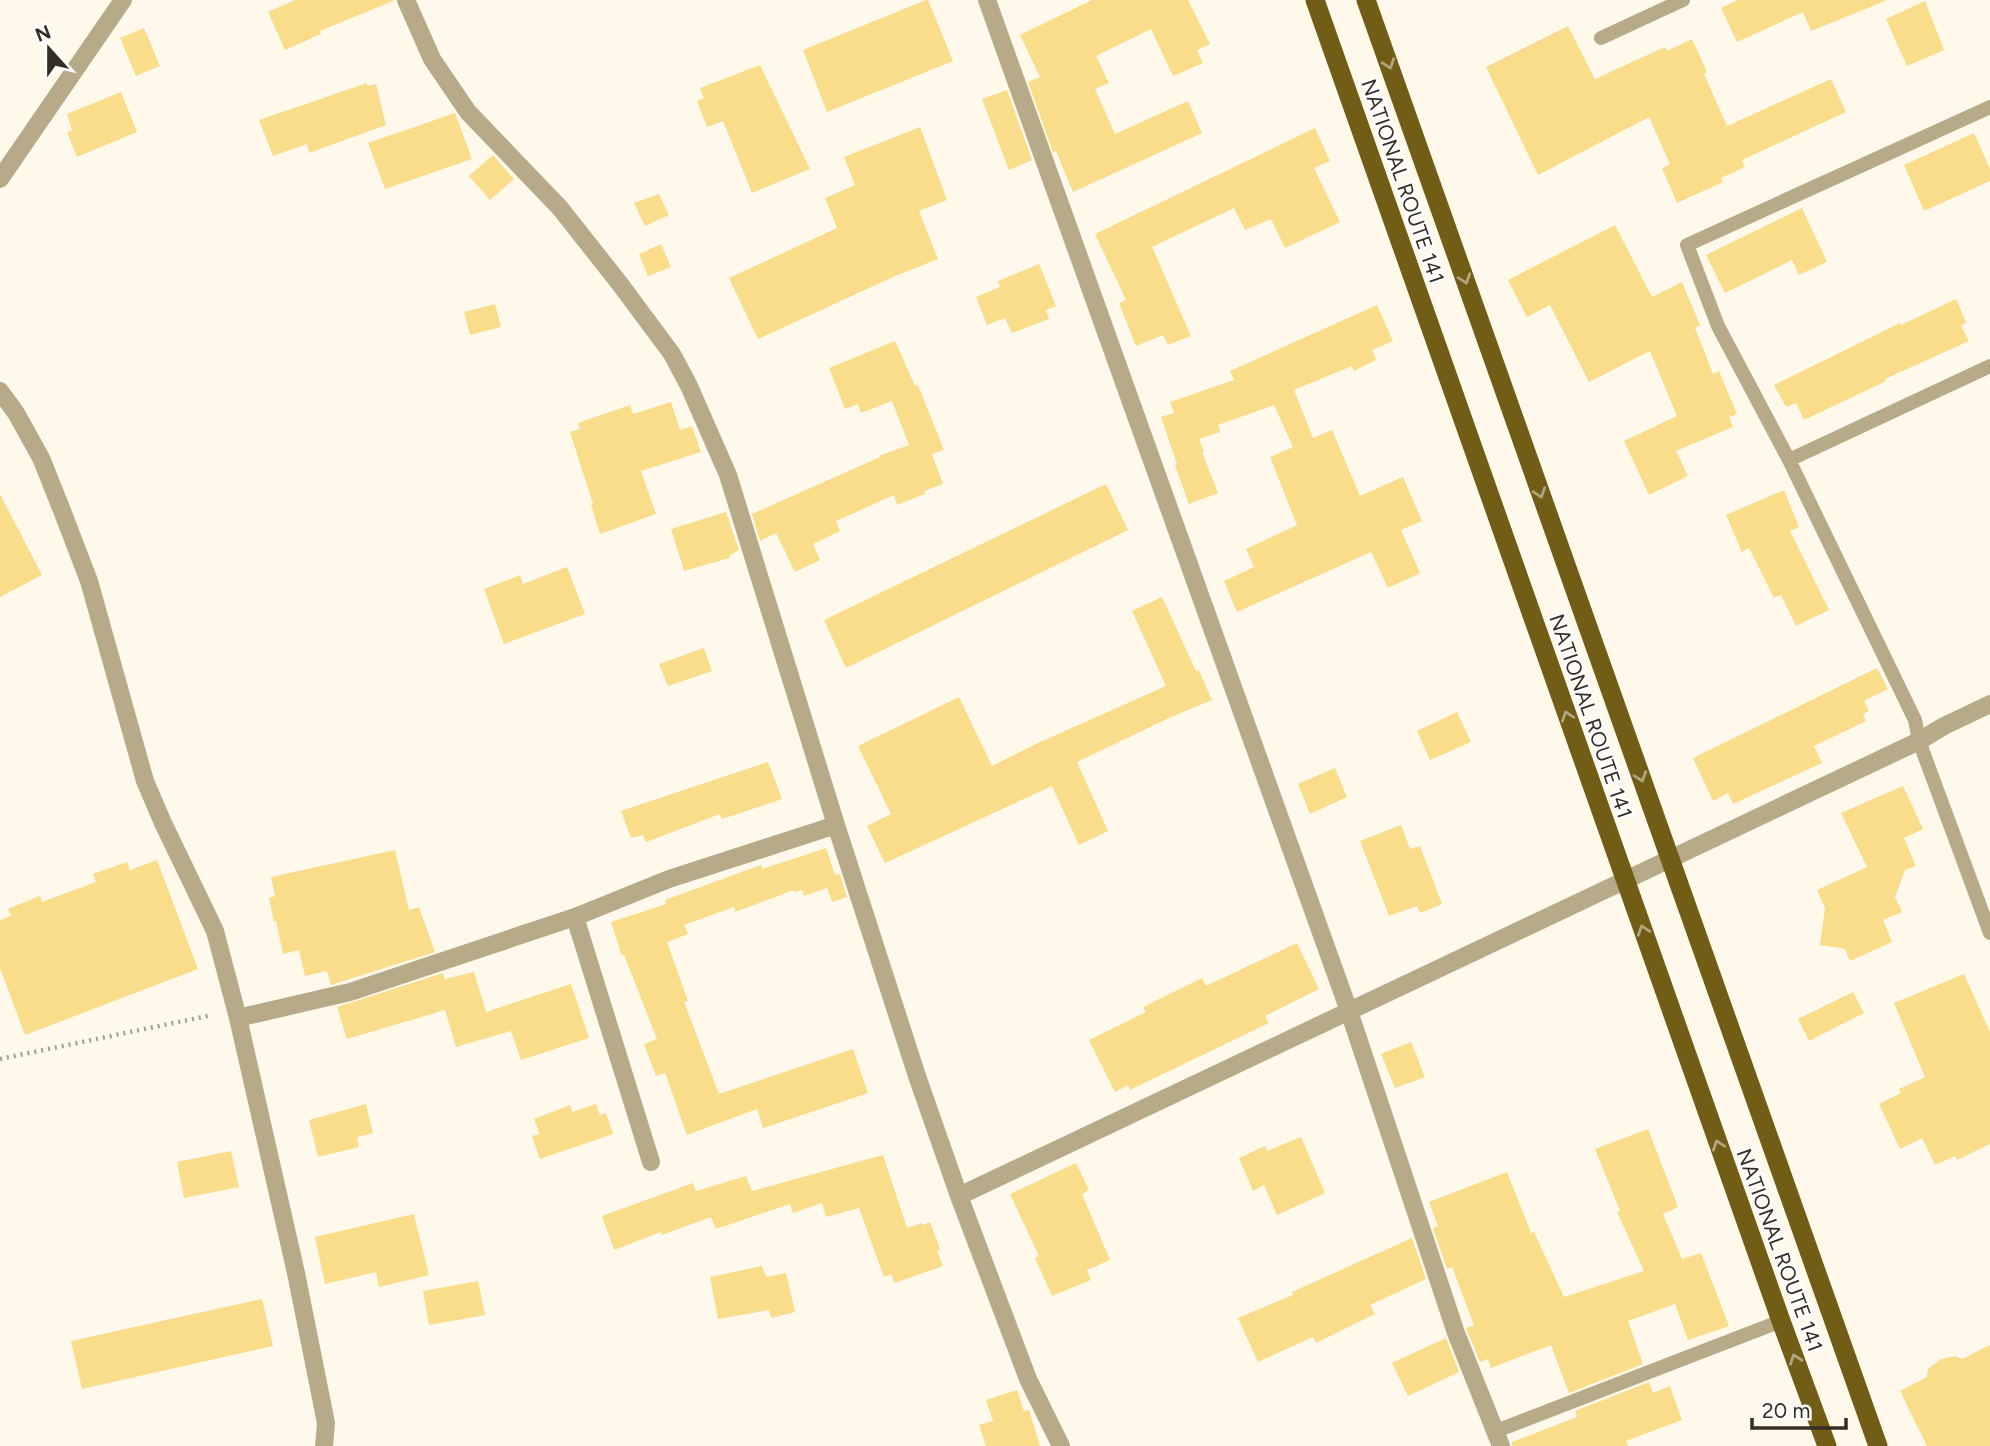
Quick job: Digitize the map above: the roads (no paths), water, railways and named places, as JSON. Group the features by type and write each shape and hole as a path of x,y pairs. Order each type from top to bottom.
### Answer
{"highway":[{"name":"NATIONAL ROUTE 141","path":"1315,0 1827,1446"},
{"name":"NATIONAL ROUTE 141","path":"1366,0 1878,1446"}],"street":[{"path":"0,179 123,0"},
{"path":"406,0 432,59 468,112 560,208 621,284 678,364 728,475 836,825 917,1076 959,1196 1028,1379 1060,1446"},
{"path":"988,0 1349,1010 1456,1333 1499,1438"},
{"path":"0,391 16,413 41,458 61,508 89,581 145,780 215,931 238,1018 296,1273 326,1423 324,1446"},
{"path":"959,1196 1919,741 1990,704"},
{"path":"238,1018 350,992 576,917 669,879 836,825"},
{"path":"576,917 651,1162"}],"lane":[{"path":"1601,38 1682,0"},
{"path":"1990,107 1687,245 1718,326 1789,460 1915,720 1919,741 1990,933"},
{"path":"1789,460 1990,366"},
{"path":"1499,1438 1781,1321"}]}
